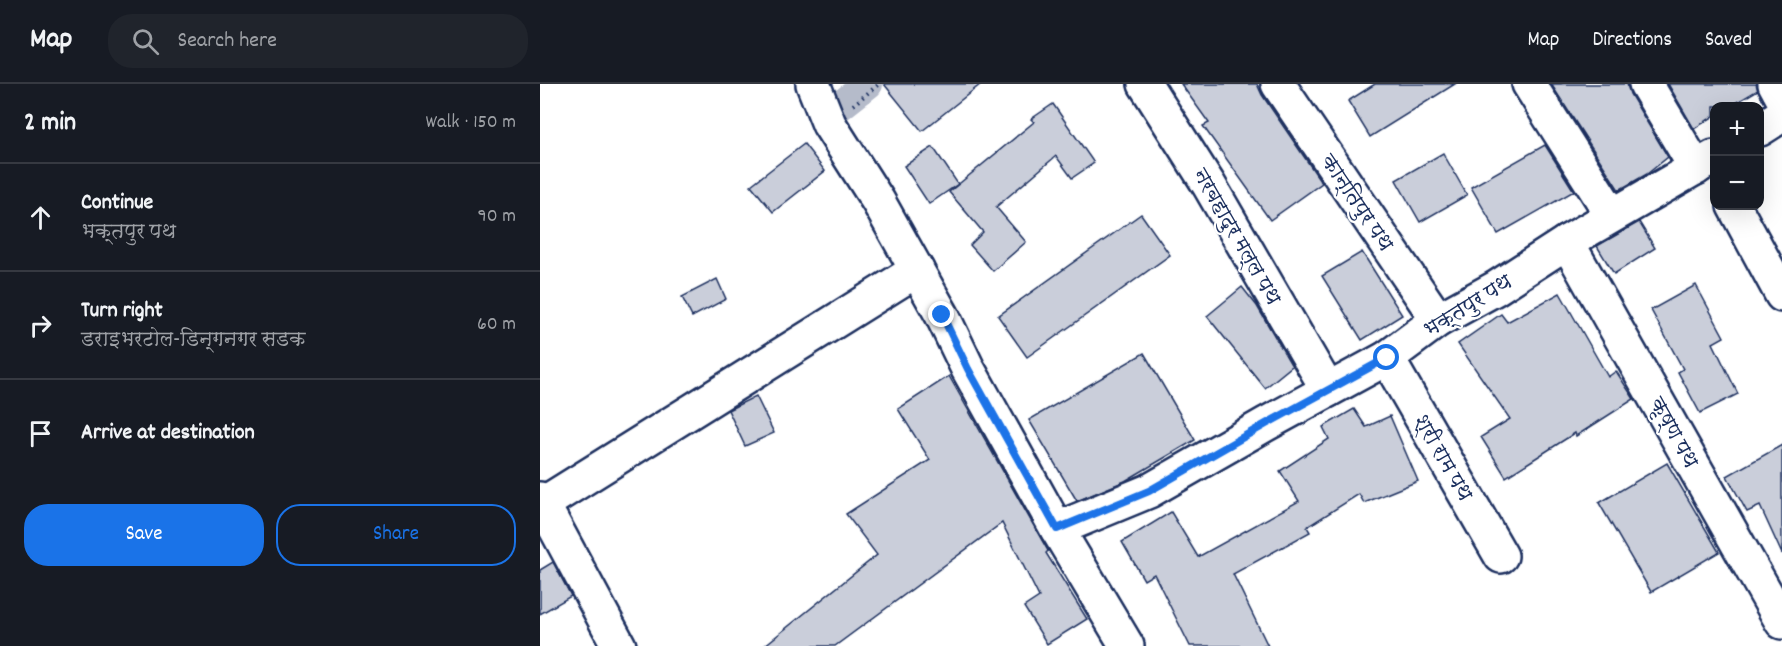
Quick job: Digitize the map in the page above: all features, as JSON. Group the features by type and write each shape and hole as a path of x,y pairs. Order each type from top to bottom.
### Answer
{"street":[{"path":"813,84 829,124 878,201 1057,529 1127,646"},
{"name":"नरबहादुर मल्ल पथ","path":"1145,84 1209,185 1328,390"},
{"name":"कान्तिपुर पथ","path":"1278,84 1438,320"},
{"path":"1529,84 1612,215"},
{"path":"1646,84 1709,164"},
{"path":"1774,84 1782,97"},
{"path":"1764,126 1782,115"},
{"name":"भक्तपुर पथ","path":"1057,529 1149,491 1387,358 1438,320 1497,288 1567,242 1612,215 1709,164"},
{"path":"1736,210 1782,295"},
{"name":"कृष्ण पथ","path":"1567,242 1782,622"},
{"path":"619,646 541,501 917,270"},
{"name":"श्री राम पथ","path":"1387,358 1501,556"}],"building":[{"path":"884,84 981,84 922,131"},
{"path":"1181,84 1257,84 1262,95 1322,183 1270,220 1203,126 1209,123"},
{"path":"1375,84 1455,84 1370,137 1348,101"},
{"path":"1551,84 1627,84 1630,94 1668,157 1647,174 1619,190"},
{"path":"1668,84 1756,84 1758,90 1738,102 1710,102 1710,119 1694,129"},
{"path":"1053,104 1094,163 1072,178 1056,156 996,207 1026,242 993,271 970,245 983,232 949,192 1034,122 1031,119"},
{"path":"804,144 825,171 773,212 751,185"},
{"path":"1545,145 1574,191 1498,234 1471,187"},
{"path":"933,147 958,184 929,204 904,166"},
{"path":"1443,153 1467,195 1420,222 1396,180"},
{"path":"1141,214 1170,255 1027,357 998,316"},
{"path":"1639,222 1655,248 1614,274 1597,246"},
{"path":"1362,252 1402,315 1362,340 1322,276"},
{"path":"717,279 726,299 692,317 682,297"},
{"path":"1696,285 1724,337 1713,343 1738,394 1700,413 1678,372 1683,369 1651,310"},
{"path":"1242,287 1257,306 1292,366 1265,388 1207,316"},
{"path":"1560,293 1608,377 1616,371 1634,399 1506,477 1481,437 1510,419 1458,344 1501,314 1507,322"},
{"path":"1144,353 1195,440 1125,481 1077,501 1029,420"},
{"path":"949,376 1048,551 1046,553 1087,619 1047,644 1024,607 1039,597 1002,523 835,646 764,646 877,555 846,514 930,460 898,409"},
{"path":"756,396 774,433 745,446 728,410"},
{"path":"1354,409 1366,427 1390,416 1418,481 1364,503 1359,494 1307,527 1310,532 1233,574 1268,646 1190,646 1154,574 1144,580 1122,542 1171,512 1198,557 1299,501 1280,471 1329,439 1323,427"},
{"path":"1782,445 1782,554 1760,506 1747,512 1727,476"},
{"path":"1667,463 1719,552 1651,592 1599,503"},
{"path":"553,562 571,596 540,614 540,570"}],"waterway":[{"path":"826,117 868,84"}],"route":[{"path":"942,315 968,369 1057,529 1149,491 1387,358"}]}
